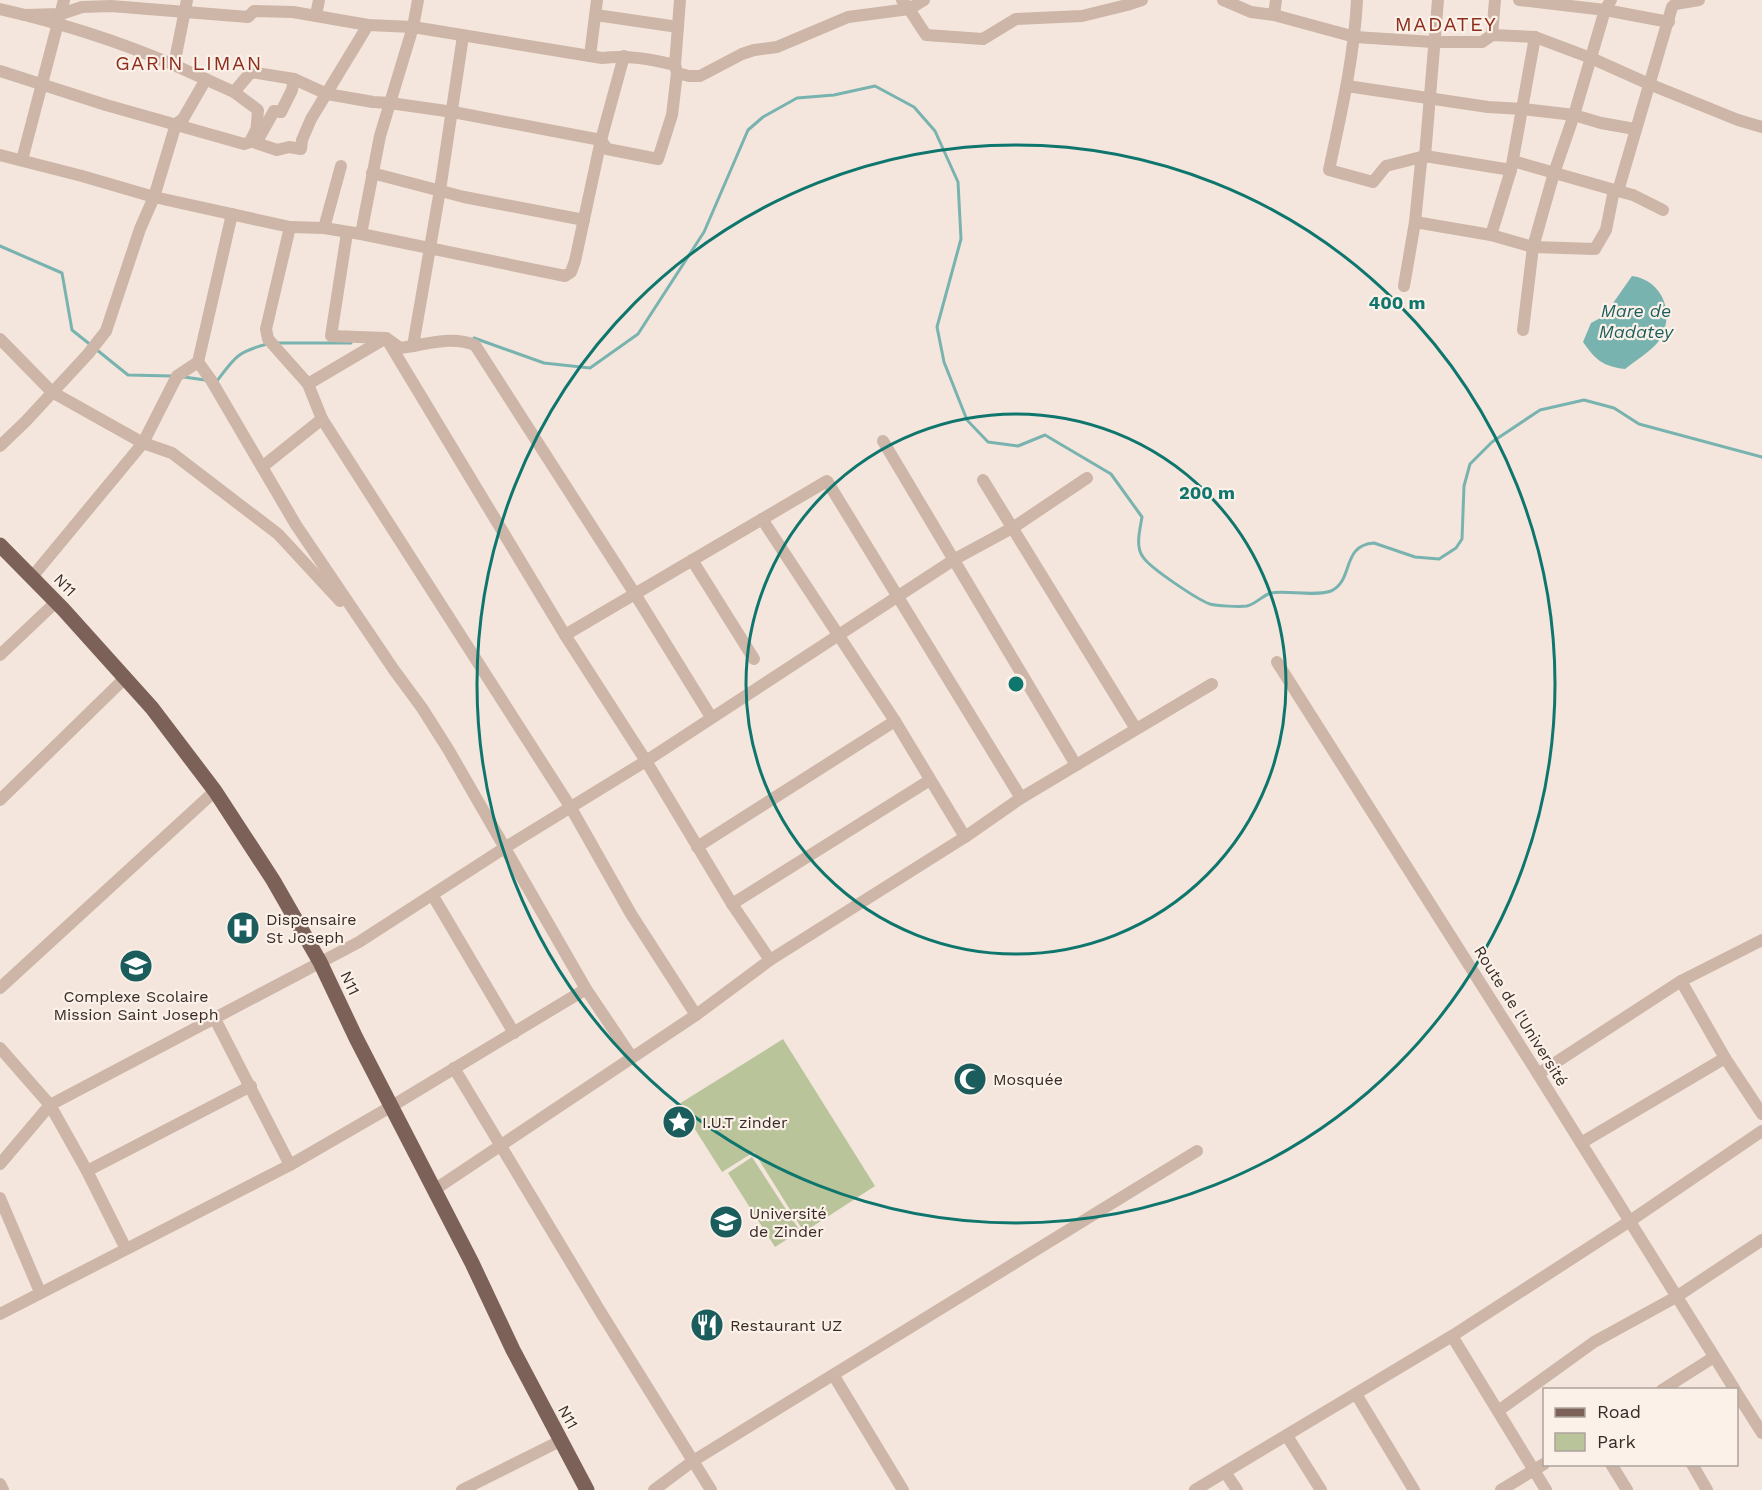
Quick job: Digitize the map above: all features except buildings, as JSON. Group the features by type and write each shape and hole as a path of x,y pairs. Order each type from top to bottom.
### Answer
{"main road":[{"name":"N11","path":"0,545 56,602 153,708 215,791 273,880 320,962 356,1038 587,1490"}],"street":[{"path":"22,160 64,0"},
{"path":"174,65 187,0"},
{"path":"316,15 319,0"},
{"path":"361,234 380,136 413,27 418,0"},
{"path":"590,56 597,0"},
{"path":"602,140 606,149 658,159 672,115 680,0"},
{"path":"60,18 82,7 111,6 248,17 255,6 368,26 413,27 602,58 624,56 676,69 689,76 700,76 742,54 777,47 848,17 924,0"},
{"path":"906,5 927,35 983,39 1016,19 1082,15 1142,0"},
{"path":"1223,0 1251,12 1274,15 1355,37 1433,42 1482,42 1492,35 1535,37 1738,120 1762,127"},
{"path":"1274,15 1276,0"},
{"path":"1357,0 1355,37 1347,86 1329,170 1373,182 1386,166 1425,156 1512,166 1554,173 1633,195 1663,210"},
{"path":"1404,286 1415,222 1421,162 1425,156 1438,0"},
{"path":"1492,35 1496,0"},
{"path":"1519,0 1608,5 1669,22"},
{"path":"1415,222 1491,235 1533,247 1595,249 1606,230 1672,8 1675,4 1699,0"},
{"path":"1523,330 1533,247 1554,173 1608,5"},
{"path":"0,9 24,15 60,18 134,47 234,92 258,110 256,143"},
{"path":"596,15 678,27"},
{"path":"256,143 277,150 289,147 301,149 302,140 312,119 368,26"},
{"path":"413,346 453,112 463,36"},
{"path":"1491,235 1512,166 1535,37"},
{"path":"0,154 154,197 290,227 324,228 361,234 565,276 571,272 575,261 602,140 624,56"},
{"path":"0,71 106,105 244,144 250,141 256,129"},
{"path":"234,92 251,72 294,79 327,94 453,112 602,140"},
{"path":"0,446 26,421 106,331 140,229 154,197 176,124 183,119 206,79"},
{"path":"256,143 274,111 281,112 292,90 294,79"},
{"path":"1347,86 1488,107 1574,115 1635,129"},
{"path":"324,228 341,166"},
{"path":"372,173 440,190 584,220"},
{"path":"32,577 143,443 177,376 198,362 232,214"},
{"path":"290,227 266,329 270,343 308,384 322,419 571,808 631,914 696,1015"},
{"path":"347,233 331,336 386,338 400,348 441,340 465,341 475,345 711,717"},
{"path":"308,384 386,338"},
{"path":"386,338 565,635 646,761 732,904 770,960"},
{"path":"0,339 52,392 143,443 172,453 278,534 368,632"},
{"path":"198,362 211,380 296,525 368,632 423,708 506,847 586,989 631,1056"},
{"path":"262,467 322,419"},
{"path":"883,441 1076,765"},
{"path":"0,1164 50,1105 359,942 433,897 506,847 646,761 955,559 1014,527 1087,478"},
{"path":"983,480 1014,527 1136,729"},
{"path":"565,635 827,481 1021,798"},
{"path":"762,519 895,720 965,837"},
{"path":"692,560 754,659"},
{"path":"0,655 56,602"},
{"name":"Route de l'Université","path":"1277,662 1734,1388"},
{"path":"0,800 125,678"},
{"path":"434,1190 631,1056 696,1015 770,960 965,837 1021,798 1212,684"},
{"path":"697,847 895,720"},
{"path":"732,904 930,780"},
{"path":"0,988 215,791"},
{"path":"433,897 514,1033"},
{"path":"1538,1074 1681,981 1761,943"},
{"path":"1681,981 1725,1058 1762,1114"},
{"path":"0,1314 290,1165 586,989"},
{"path":"215,1019 290,1165"},
{"path":"0,1048 50,1105 87,1171 126,1249"},
{"path":"1581,1143 1725,1058"},
{"path":"454,1068 711,1490"},
{"path":"87,1171 251,1086"},
{"path":"1196,1490 1452,1336 1630,1221 1762,1131"},
{"path":"654,1490 693,1461 1197,1151"},
{"path":"0,1198 4,1215 40,1292"},
{"path":"1498,1411 1594,1342 1676,1297 1762,1240"},
{"path":"1452,1336 1498,1411 1539,1467 1546,1490"},
{"path":"1664,1388 1714,1357"},
{"path":"834,1376 903,1490"},
{"name":"Route de l'Université","path":"1738,1393 1758,1417 1762,1433"},
{"path":"1356,1394 1414,1490"},
{"path":"1287,1436 1321,1490"},
{"path":"462,1490 560,1441"},
{"path":"1612,1466 1627,1490"},
{"path":"1693,1466 1707,1490"},
{"path":"1501,1490 1539,1467"},
{"path":"1225,1472 1237,1490"},
{"path":"0,1484 3,1490"}],"green space":[{"path":"783,1039 875,1186 804,1232 754,1152 722,1172 679,1104"},
{"path":"752,1157 800,1231 775,1247 728,1173"}],"water":[{"name":"Mare de Madatey","path":"1632,276 1652,284 1659,292 1664,301 1666,321 1664,332 1658,342 1625,369 1600,361 1583,342 1591,323 1604,316"}],"waterway":[{"path":"474,338 544,363 590,368 638,334 704,232 748,130 763,117 797,98 834,95 875,86 914,107 935,131 958,182 961,239 937,327 944,362 967,420 988,442 1018,446 1045,435 1111,474 1142,517 1139,543 1143,557 1175,583 1210,604 1247,606 1271,593 1331,591 1343,580 1352,556 1357,550 1364,545 1374,543 1415,557 1439,559 1456,548 1462,539 1464,486 1470,464 1492,442 1540,410 1584,400 1614,408 1639,424 1762,457"},
{"path":"0,246 62,273 72,330 92,346"},
{"path":"277,343 351,343"},
{"path":"217,381 237,356 267,344"},
{"path":"97,350 128,375 172,376"},
{"path":"184,377 205,380"}],"place":[{"name":"Dispensaire St Joseph","path":"243,928"},
{"name":"Complexe Scolaire Mission Saint Joseph","path":"136,966"},
{"name":"Mosquée","path":"970,1079"},
{"name":"I.U.T zinder","path":"679,1122"},
{"name":"Université de Zinder","path":"726,1222"},
{"name":"Restaurant UZ","path":"707,1325"}],"district":[{"name":"MADATEY","path":"1446,24"},
{"name":"GARIN LIMAN","path":"189,63"}]}
